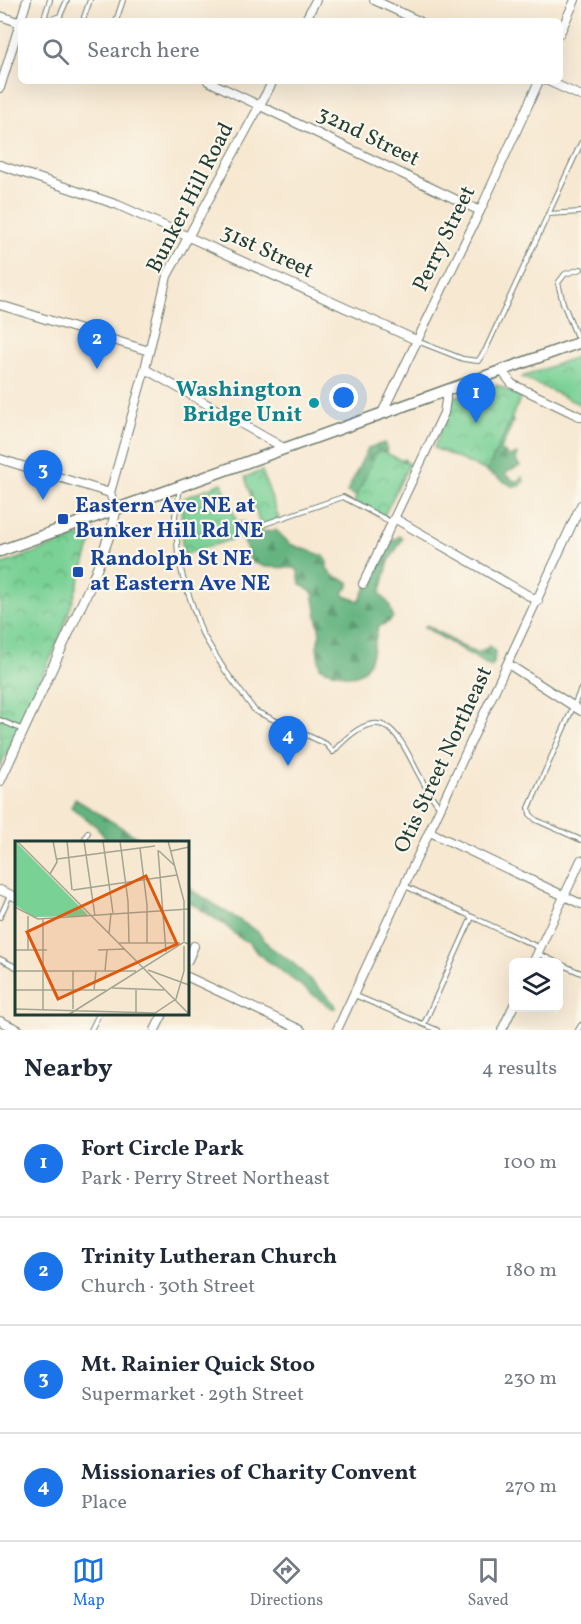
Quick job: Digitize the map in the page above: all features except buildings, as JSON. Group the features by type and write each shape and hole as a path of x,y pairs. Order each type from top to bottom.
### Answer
{"main road":[{"path":"0,551 580,342"}],"street":[{"path":"22,18 27,0"},
{"path":"307,18 316,0"},
{"path":"374,0 413,18"},
{"path":"563,26 575,0"},
{"path":"0,16 18,22"},
{"path":"0,88 18,30"},
{"name":"32nd Street","path":"214,84 480,211"},
{"name":"Bunker Hill Road","path":"110,493 146,369 167,276 271,84"},
{"name":"Perry Street","path":"382,413 480,211 538,84"},
{"path":"555,84 581,96"},
{"name":"31st Street","path":"0,165 118,205 416,340"},
{"path":"0,305 149,351"},
{"path":"146,369 284,448"},
{"path":"501,370 512,384 581,417"},
{"path":"363,584 444,413 446,390"},
{"path":"0,459 110,493 116,509 112,528 92,582 0,781"},
{"name":"Otis Street Northeast","path":"337,1030 538,602 581,505"},
{"path":"393,520 538,602"},
{"path":"508,664 581,711"},
{"path":"430,832 581,904"},
{"path":"536,958 581,860"},
{"path":"0,890 13,896"},
{"path":"189,958 194,946"},
{"path":"189,977 301,1030"},
{"path":"502,1030 510,1012"},
{"path":"156,1030 163,1015"},
{"path":"0,1021 19,1030"}],"lane":[{"path":"47,18 45,15 50,0"},
{"path":"54,18 60,16 67,0"},
{"path":"84,17 90,0"},
{"path":"117,18 123,0"},
{"path":"416,340 463,359 478,361 485,351 581,144"},
{"path":"548,213 581,212"},
{"path":"580,342 563,303 558,283 565,274 581,269"},
{"path":"180,486 176,516 178,554 183,578 202,633 224,669 255,711 326,744 333,752 360,728 368,724 376,723 389,728 401,741 428,793 441,808"},
{"path":"253,528 343,497 393,520"},
{"path":"581,689 529,808 530,814 536,820 581,840"},
{"path":"0,720 24,730"},
{"path":"84,841 88,832"},
{"path":"405,886 472,917 550,958"},
{"path":"0,917 13,896"},
{"path":"424,1024 472,917"},
{"path":"0,959 15,966"},
{"path":"563,965 581,973"},
{"path":"354,995 436,1030"},
{"path":"91,1030 98,1015"},
{"path":"578,1030 581,1025"}],"green space":[{"path":"581,355 581,405 522,377"},
{"path":"497,385 521,397 487,471 434,448 453,397"},
{"path":"511,415 513,422 501,450 509,456 518,454 516,461 520,466 505,475 516,482 522,477 524,481 519,486 512,486 479,467"},
{"path":"385,443 387,449 379,467 400,463 404,459 407,463 385,510 347,492 368,448"},
{"path":"378,449 409,464 383,518 354,502"},
{"path":"262,471 279,519 261,528 245,477"},
{"path":"222,483 242,536 183,555 182,499"},
{"path":"243,522 264,532 276,530 290,544 324,556 327,569 332,575 349,582 349,587 343,592 345,596 359,601 391,542 400,536 403,538 389,561 380,594 389,604 393,617 389,622 378,627 371,658 363,671 357,675 348,676 320,667 317,647 320,633 313,593 300,584 298,571 295,568 266,567 251,562 236,523"},
{"path":"95,531 58,642 0,767 0,565"},
{"path":"427,625 459,645 478,653 490,646 495,652 494,663 491,667 424,627"},
{"path":"75,799 143,841 107,841 97,827 71,807"},
{"path":"189,885 193,891 258,932 269,946 293,963 335,1004 335,1008 331,1008 257,953 250,943 238,937 225,925 189,902"}],"place":[{"name":"Trinity Lutheran Church","path":"97,369"},
{"name":"Washington Bridge Unit","path":"314,403"},
{"name":"Fort Circle Park","path":"476,423"},
{"name":"Mt. Rainier Quick Stoo","path":"43,500"},
{"name":"Eastern Ave NE at Bunker Hill Rd NE","path":"63,519"},
{"name":"Randolph St NE at Eastern Ave NE","path":"78,572"},
{"name":"Missionaries of Charity Convent","path":"288,766"}]}
